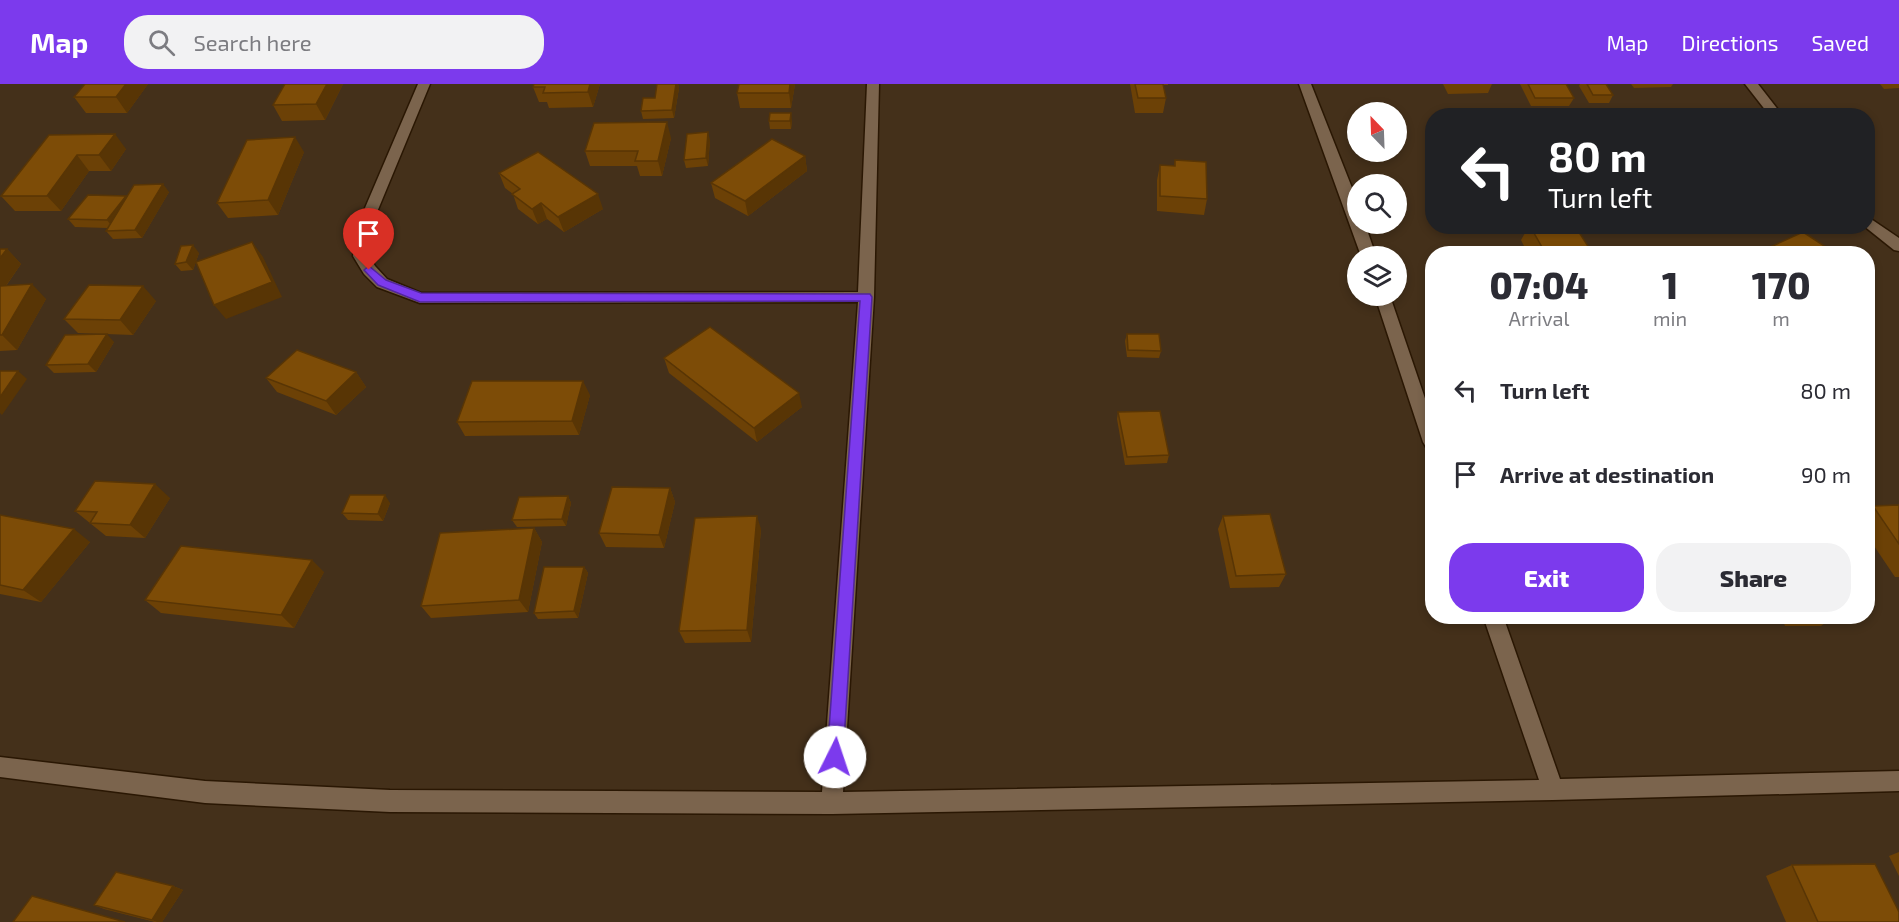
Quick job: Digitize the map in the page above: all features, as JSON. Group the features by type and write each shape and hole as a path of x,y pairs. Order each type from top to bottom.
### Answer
{"street":[{"path":"424,84 363,229 362,256 369,270 382,283 420,297 866,297"},
{"path":"832,803 866,297 873,84"},
{"path":"1305,84 1336,163 1365,246"},
{"path":"1751,84 1770,108"},
{"path":"1875,227 1899,246"},
{"path":"1385,306 1425,422"},
{"path":"1496,624 1552,790"},
{"path":"0,767 205,792 378,801 832,803 1552,790 1899,781"}],"building":[{"path":"85,84 126,84 116,97 74,97"},
{"path":"285,84 327,84 316,104 273,105"},
{"path":"534,84 590,84 588,92 543,93 545,87 533,87"},
{"path":"657,84 676,84 672,110 641,111 643,98 655,98"},
{"path":"739,84 790,84 789,93 737,93"},
{"path":"1135,84 1163,84 1166,98 1138,98"},
{"path":"1528,84 1566,84 1574,98 1535,98"},
{"path":"1587,84 1606,84 1613,95 1593,95"},
{"path":"770,113 791,113 790,121 769,121"},
{"path":"667,122 658,161 635,161 638,151 585,151 594,123"},
{"path":"708,132 706,158 684,160 687,134"},
{"path":"115,134 99,155 77,155 47,196 1,196 49,135"},
{"path":"295,137 268,200 217,203 247,140"},
{"path":"772,139 805,156 745,201 711,183"},
{"path":"538,152 598,194 558,217 541,203 532,209 512,194 520,189 499,173"},
{"path":"1175,160 1206,162 1207,199 1160,196 1160,165 1175,166"},
{"path":"163,184 135,230 106,231 134,185"},
{"path":"88,195 126,196 107,220 68,219"},
{"path":"1535,234 1580,234 1588,246 1541,246"},
{"path":"1799,234 1806,234 1824,246 1773,246"},
{"path":"252,242 272,282 214,305 196,262"},
{"path":"193,245 186,262 175,264 181,246"},
{"path":"0,249 7,249 0,258"},
{"path":"32,284 2,335 0,335 0,286"},
{"path":"89,285 143,286 120,320 64,319"},
{"path":"710,327 799,393 754,428 664,358"},
{"path":"107,334 88,364 46,365 65,335"},
{"path":"1127,334 1159,334 1161,351 1128,350"},
{"path":"297,350 356,372 326,401 266,378"},
{"path":"0,371 18,371 0,397"},
{"path":"472,381 583,381 572,421 457,422"},
{"path":"1160,411 1169,455 1127,457 1118,412"},
{"path":"95,481 155,484 130,525 90,523 97,512 75,511"},
{"path":"612,487 670,488 659,535 599,533"},
{"path":"350,495 385,495 378,514 342,513"},
{"path":"568,496 562,519 512,520 519,497"},
{"path":"1899,505 1899,544 1875,509 1875,506"},
{"path":"1270,514 1286,574 1236,576 1223,516"},
{"path":"0,515 74,529 23,590 0,585"},
{"path":"757,516 747,630 679,631 695,518"},
{"path":"534,528 519,600 421,606 440,533"},
{"path":"181,546 312,560 281,615 145,600"},
{"path":"544,567 584,567 574,611 534,613"},
{"path":"1875,864 1899,912 1899,922 1818,922 1792,865"},
{"path":"116,872 173,886 152,920 94,905"},
{"path":"32,896 125,922 13,922"}],"route":[{"path":"369,270 382,283 420,297 866,297 835,757"}]}
